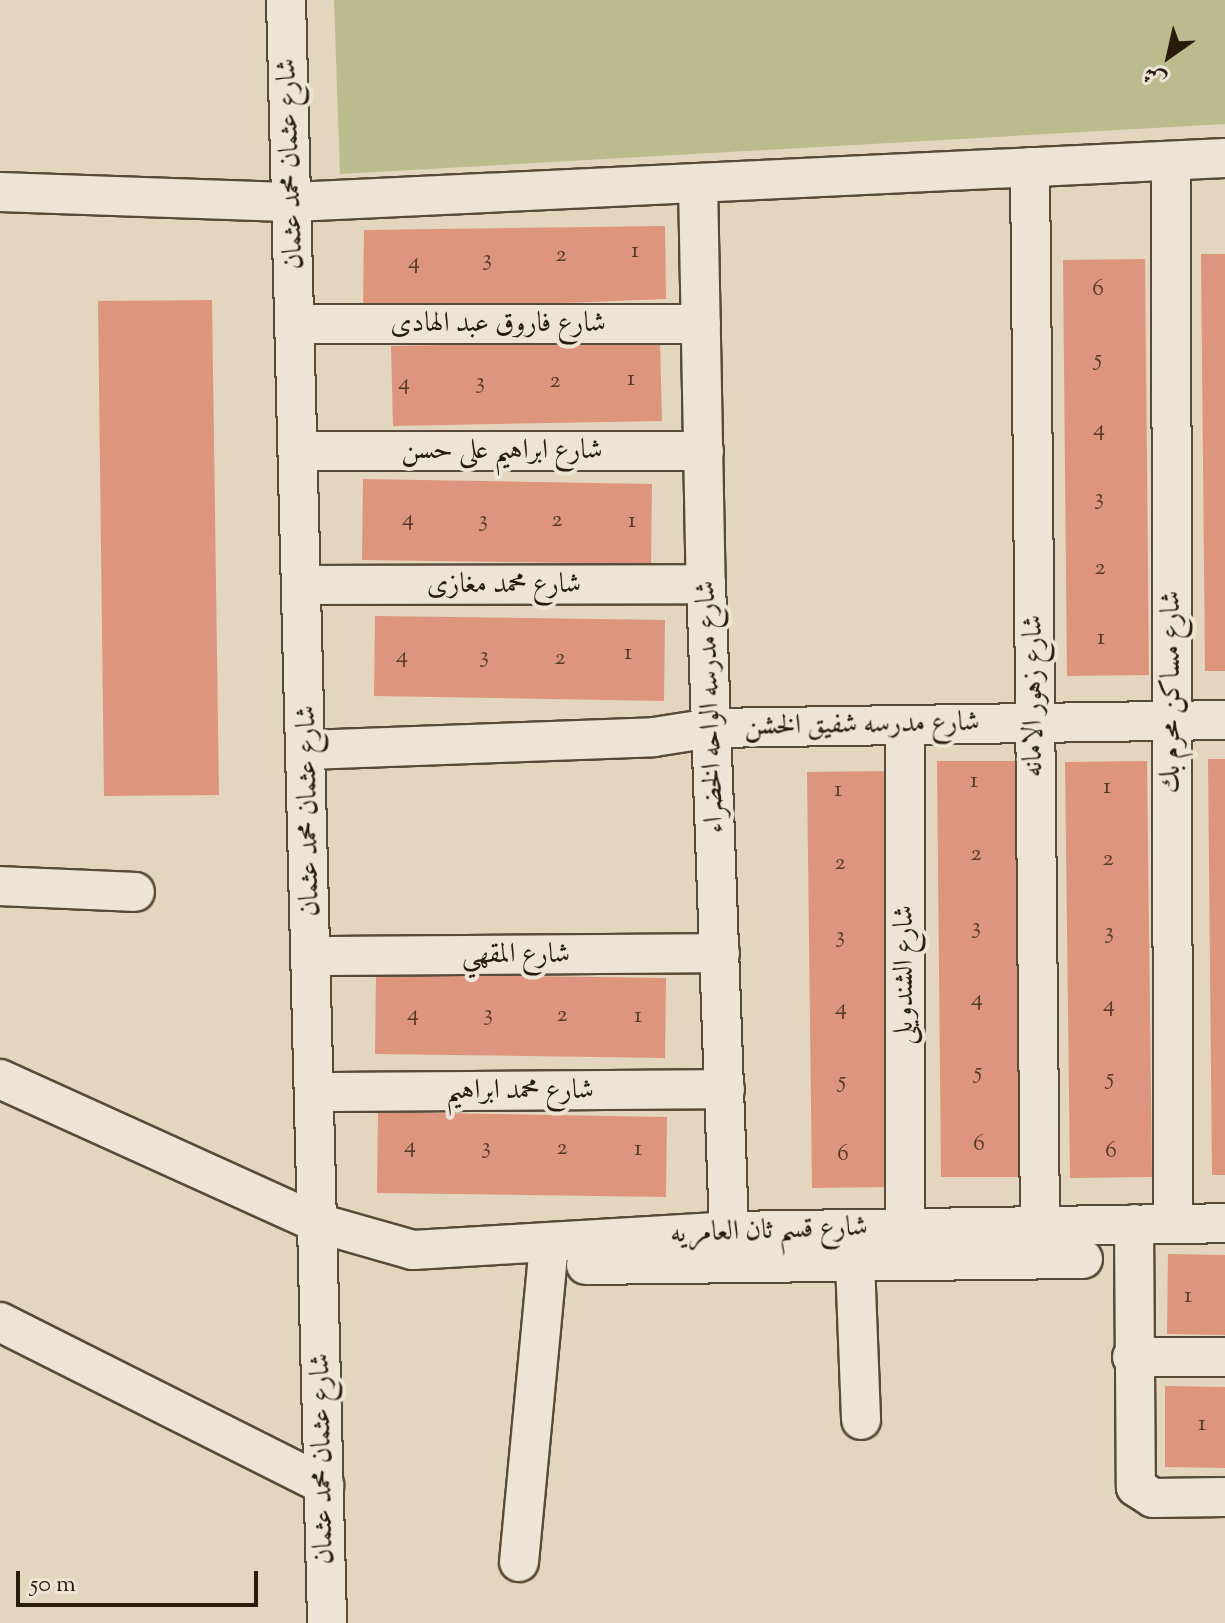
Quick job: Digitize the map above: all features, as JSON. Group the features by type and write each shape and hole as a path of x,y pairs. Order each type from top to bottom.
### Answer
{"street":[{"name":"شارع عثمان محمد عثمان","path":"286,0 327,1623"},
{"path":"0,192 293,202 1225,158"},
{"name":"شارع مساكن محرم بك","path":"1171,161 1173,1224"},
{"name":"شارع زهور الامانه","path":"1030,167 1040,1225"},
{"name":"شارع مدرسه الواحه الخضراء","path":"698,183 706,584 729,1231"},
{"name":"شارع فاروق عبد الهادى","path":"296,324 701,324"},
{"name":"شارع ابراهيم على حسن","path":"299,451 704,451"},
{"name":"شارع محمد مغازى","path":"303,585 706,584"},
{"name":"شارع مدرسه شفيق الخشن","path":"307,750 654,737 711,728 1225,720"},
{"name":"شارع الشندويلى","path":"905,725 905,1226"},
{"path":"0,886 135,892"},
{"name":"شارع المقهي","path":"312,956 720,953"},
{"name":"شارع قسم ثان العامريه","path":"0,1079 318,1223 413,1250 548,1254 729,1231 1225,1223"},
{"name":"شارع محمد ابراهيم","path":"315,1092 725,1089"},
{"path":"1134,1224 1132,1357 1136,1487 1153,1498 1225,1497"},
{"path":"519,1562 548,1254 855,1262 1083,1259"},
{"path":"855,1262 861,1420"},
{"path":"0,1322 324,1485"},
{"path":"1132,1357 1225,1357"}],"green space":[{"path":"334,0 1225,0 1225,124 340,174"}],"building":[{"path":"665,226 666,299 363,311 364,230"},
{"path":"1201,254 1225,254 1225,671 1205,671"},
{"path":"1145,259 1149,675 1067,676 1063,260"},
{"path":"212,300 219,795 104,796 98,301"},
{"path":"660,341 662,421 393,426 391,346"},
{"path":"363,479 652,484 651,564 362,560"},
{"path":"375,616 665,620 664,701 374,696"},
{"path":"1208,759 1225,759 1225,1175 1212,1175"},
{"path":"937,761 1019,761 1023,1177 941,1177"},
{"path":"1147,761 1152,1177 1070,1178 1065,762"},
{"path":"889,771 893,1187 812,1188 807,772"},
{"path":"376,974 666,978 665,1058 375,1054"},
{"path":"378,1112 667,1117 666,1197 377,1193"},
{"path":"1168,1254 1225,1255 1225,1335 1167,1334"},
{"path":"1165,1386 1225,1387 1225,1468 1165,1467"}]}
